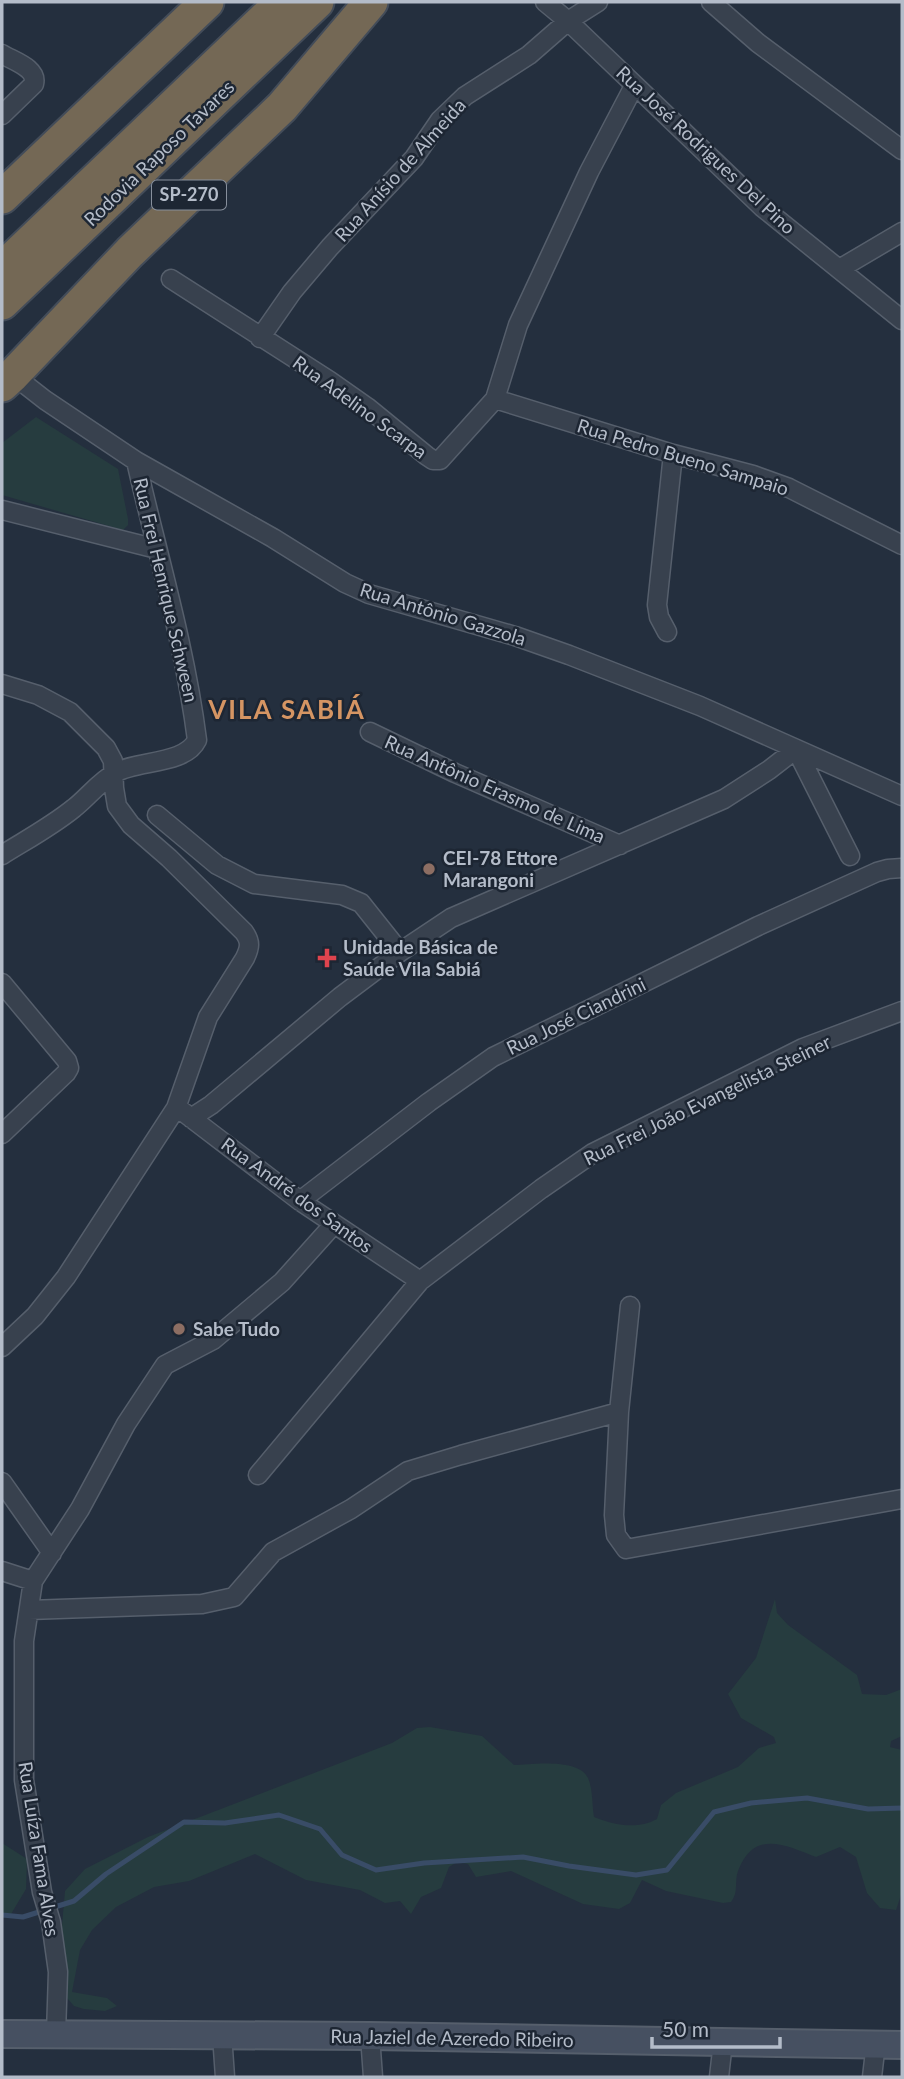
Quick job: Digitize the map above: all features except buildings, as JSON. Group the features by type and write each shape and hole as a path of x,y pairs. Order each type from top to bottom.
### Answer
{"highway":[{"path":"2,197 207,2"},
{"name":"Rodovia Raposo Tavares","path":"2,269 282,2"},
{"name":"Rodovia Raposo Tavares","path":"2,303 317,2"},
{"name":"SP-270","path":"8,380 130,252 282,107 371,2"}],"street":[{"name":"Rua José Rodrigues Del Pino","path":"545,2 762,206 902,320"},
{"name":"Rua Anísio de Almeida","path":"260,338 292,292 330,247 414,158 440,120 465,96 529,55 568,21 598,2"},
{"path":"712,2 758,43 902,150"},
{"path":"2,54 33,72 35,78 34,84 2,115"},
{"name":"Rua Adelino Scarpa","path":"170,279 330,381 433,460 440,460 495,399 518,325 589,172 634,86"},
{"path":"841,268 902,232"},
{"name":"Rua Antônio Gazzola","path":"8,380 45,400 136,461 357,589 569,655 689,702 902,796"},
{"name":"Rua Pedro Bueno Sampaio","path":"495,399 673,454 753,475 789,488 902,545"},
{"path":"667,632 659,617 657,605 673,454"},
{"name":"Rua Frei Henrique Schween","path":"2,855 72,810 114,773 134,765 164,760 190,751 197,740 188,683 136,461"},
{"path":"2,510 157,549"},
{"path":"2,684 38,695 70,712 106,748 113,761 117,806 131,825 169,858 249,940 245,958 208,1017 184,1113 66,1277 35,1316 2,1347"},
{"name":"Rua Antônio Erasmo de Lima","path":"370,732 455,773 620,845"},
{"path":"184,1113 211,1105 340,997 451,918 724,799 796,750 850,856 854,884"},
{"path":"157,814 217,865 254,884 342,895 361,903 400,952"},
{"path":"850,856 877,872 902,868"},
{"name":"Rua José Ciandrini","path":"300,1201 493,1057 758,926 877,872"},
{"path":"2,983 67,1061 69,1068 2,1134"},
{"name":"Rua Frei João Evangelista Steiner","path":"258,1475 420,1281 541,1189 593,1153 803,1048 902,1011"},
{"name":"Rua André dos Santos","path":"184,1113 300,1201 420,1281"},
{"path":"2,1571 33,1581 80,1509 126,1424 165,1365 223,1332 282,1282 334,1224"},
{"path":"631,1306 619,1412 614,1516 616,1535 625,1549 902,1499"},
{"path":"29,1610 202,1604 234,1597 273,1552 351,1509 408,1471 619,1412"},
{"path":"2,1482 52,1553"},
{"name":"Rua Luíza Fama Alves","path":"33,1581 24,1641 24,1780 58,1972 56,2034"},
{"name":"Rua Jaziel de Azeredo Ribeiro","path":"2,2034 370,2036 902,2045"},
{"path":"222,2035 225,2077"},
{"path":"370,2036 373,2077"},
{"path":"719,2077 723,2042"},
{"path":"872,2077 876,2043"}],"green space":[{"path":"36,417 118,469 128,519 128,525 123,530 2,495 2,443"},
{"path":"775,1599 777,1613 788,1625 857,1675 862,1694 886,1695 902,1689 902,1736 891,1741 890,1747 902,1750 902,1892 896,1910 880,1908 867,1893 856,1857 840,1847 816,1857 782,1845 762,1845 753,1849 738,1871 735,1894 731,1902 723,1903 666,1891 642,1880 630,1903 619,1909 583,1904 511,1871 476,1877 468,1864 457,1862 449,1867 441,1888 421,1897 411,1914 400,1901 385,1903 360,1890 306,1880 255,1854 189,1881 154,1887 116,1907 92,1930 80,1950 72,1992 107,1998 117,2006 105,2011 84,2009 74,2006 67,1998 61,1937 65,1891 85,1869 148,1837 392,1743 417,1728 430,1727 482,1736 514,1765 543,1763 575,1767 588,1778 594,1817 626,1825 657,1819 661,1805 676,1793 738,1767 759,1748 776,1743 774,1737 741,1718 728,1694 756,1658"},
{"path":"2,1843 27,1859 26,1889 11,1914 2,1914"}],"waterway":[{"path":"2,1915 23,1917 74,1901 106,1874 184,1822 225,1823 279,1815 320,1829 342,1855 376,1870 424,1863 523,1857 636,1875 667,1870 714,1812 751,1803 807,1798 868,1809 902,1808"}],"place":[{"name":"CEI-78 Ettore Marangoni","path":"429,869"},
{"name":"Unidade Básica de Saúde Vila Sabiá","path":"327,958"},
{"name":"Sabe Tudo","path":"179,1329"}],"district":[{"name":"VILA SABIÁ","path":"287,710"}]}
